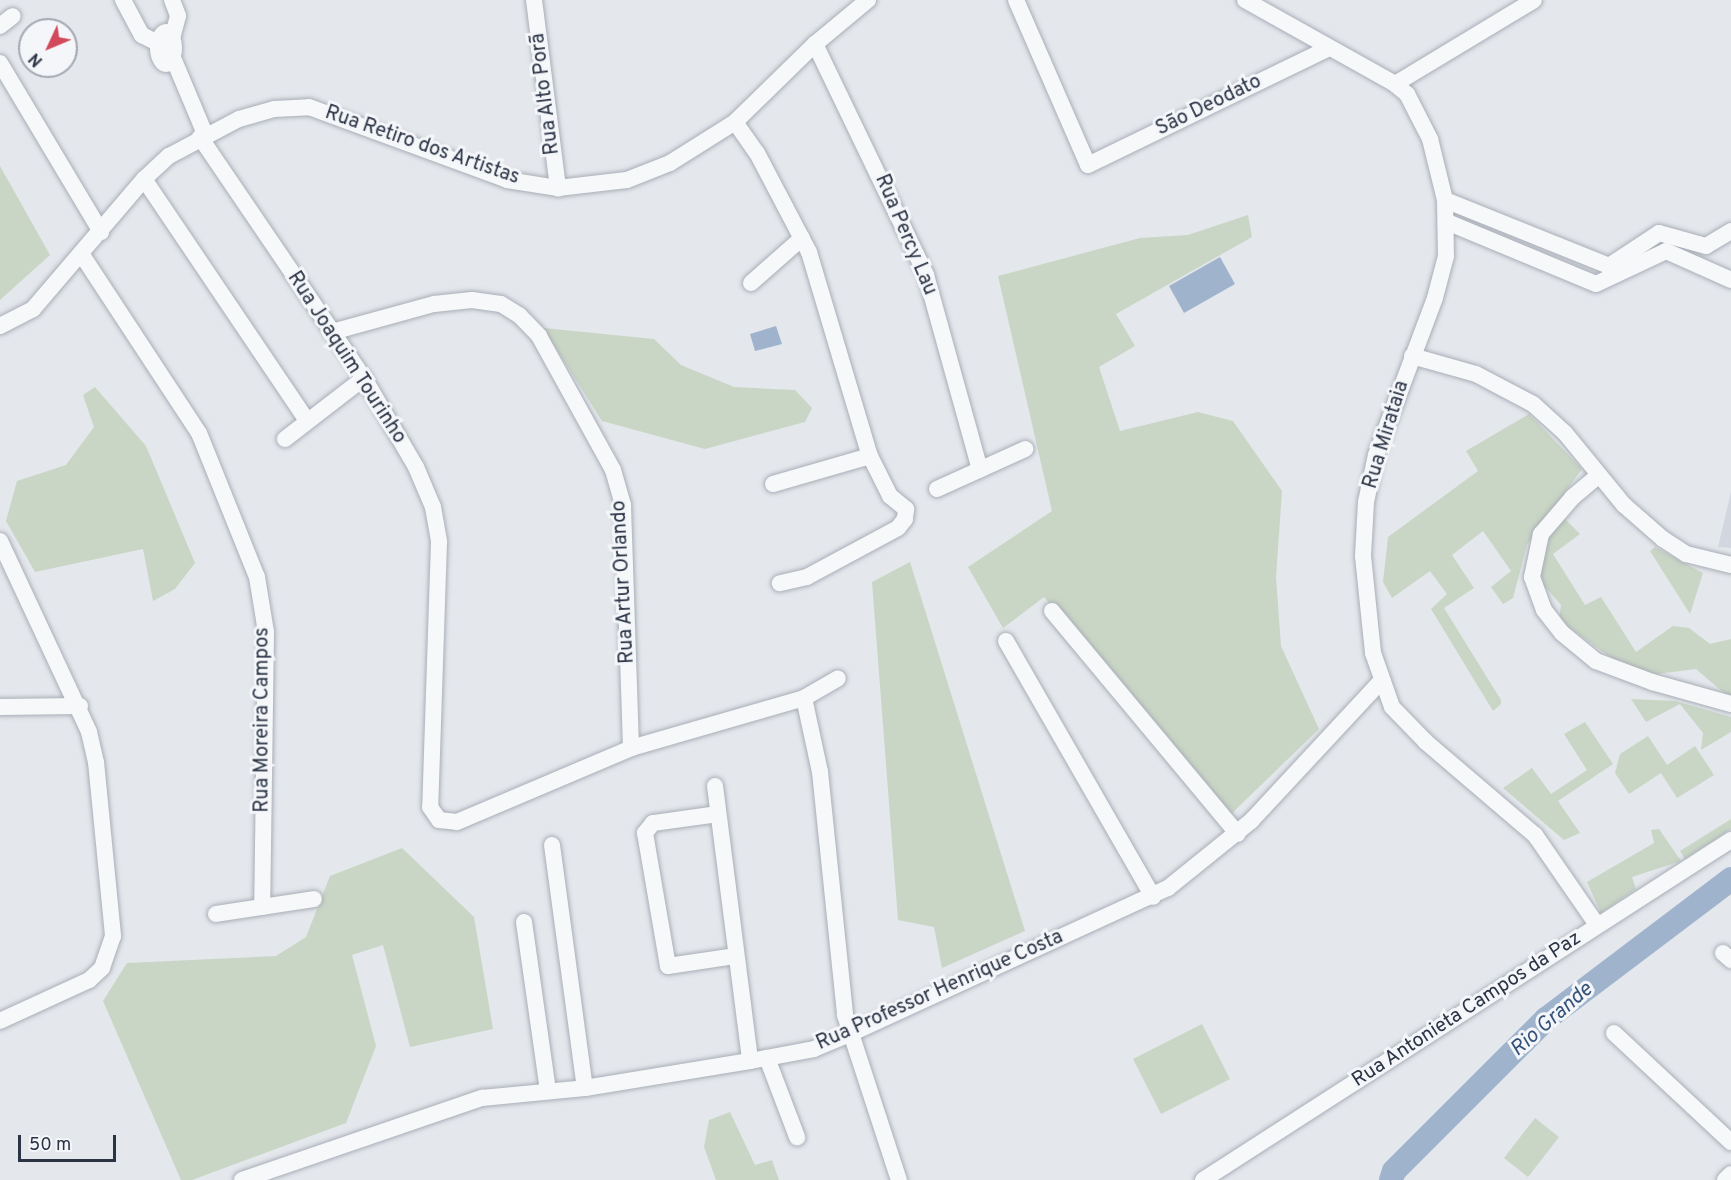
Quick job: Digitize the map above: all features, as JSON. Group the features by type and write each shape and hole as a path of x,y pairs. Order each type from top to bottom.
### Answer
{"street":[{"path":"123,0 142,35 167,42 178,16 172,0"},
{"name":"Rua Alto Porã","path":"534,0 558,188"},
{"name":"Rua Retiro dos Artistas","path":"0,326 33,309 82,255 144,179 169,156 203,136 257,113 309,107 507,180 558,188 627,180 670,163 735,122 815,44 868,0"},
{"name":"São Deodato","path":"1016,0 1088,165 1329,48"},
{"name":"Rua Mirataia","path":"1245,0 1395,84 1407,94 1431,140 1448,222 1446,256 1436,298 1376,455 1366,502 1363,556 1368,620 1380,682 1392,707 1407,725 1535,835 1597,925"},
{"path":"1395,84 1534,0"},
{"name":"Rua Joaquim Tourinho","path":"167,42 203,136 364,378 416,467 433,507 439,542 432,814 448,824 457,822 631,748"},
{"name":"Rua Percy Lau","path":"815,44 926,275 980,470"},
{"path":"0,63 101,232"},
{"path":"735,122 757,153 809,252 870,456 890,496 906,509 905,519 898,528 807,578 780,583"},
{"path":"144,179 307,421"},
{"path":"1445,200 1609,266 1659,233 1706,246 1731,231"},
{"path":"1448,222 1596,284 1666,251 1731,280"},
{"path":"751,283 802,238"},
{"name":"Rua Moreira Campos","path":"82,255 199,433 257,578 266,632 262,907"},
{"name":"Rua Artur Orlando","path":"332,332 434,303 472,300 501,304 520,316 539,336 613,470 623,506 631,748"},
{"path":"1412,356 1476,374 1533,404 1565,433 1624,505 1663,539 1686,554 1731,566"},
{"path":"285,439 364,378"},
{"path":"937,489 1025,449"},
{"path":"772,484 870,456"},
{"path":"1599,475 1572,498 1541,534 1532,577 1544,610 1562,633 1596,661 1652,682 1731,704"},
{"path":"0,541 80,706 96,762 113,936 110,952 102,968 74,990 0,1021"},
{"path":"1052,611 1238,834"},
{"path":"1006,641 1153,897"},
{"path":"631,748 804,698 838,678"},
{"name":"Rua Professor Henrique Costa","path":"242,1180 482,1098 585,1088 759,1059 814,1049 850,1034 1153,897 1238,834 1340,729 1380,682"},
{"path":"804,698 820,772 850,1034 899,1180"},
{"path":"0,707 80,706"},
{"path":"715,786 736,956 759,1059 797,1137"},
{"path":"718,814 653,823 645,833 669,966 736,956"},
{"name":"Rua Antonieta Campos da Paz","path":"1203,1180 1731,840"},
{"path":"552,845 585,1088"},
{"path":"216,914 314,899"},
{"path":"524,922 548,1091"},
{"path":"1614,1033 1731,1142"},
{"path":"1725,1180 1731,1174"}],"shaded area":[{"path":"1731,492 1731,548 1718,547"}],"green space":[{"path":"0,166 50,255 0,300"},
{"path":"1248,215 1252,237 1116,314 1135,346 1099,367 1120,431 1198,412 1233,421 1282,491 1276,577 1281,646 1319,729 1228,817 1044,597 1003,628 968,567 1052,511 998,276 1140,238 1188,235"},
{"path":"543,328 654,339 681,365 734,387 795,390 812,408 805,422 705,449 602,421"},
{"path":"95,387 146,446 195,563 175,589 153,601 143,549 35,572 6,521 17,481 66,465 94,427 83,395"},
{"path":"1529,414 1582,469 1527,545 1513,598 1503,604 1491,587 1511,571 1483,531 1452,555 1474,588 1444,608 1501,700 1501,704 1493,711 1431,609 1447,594 1430,571 1392,598 1383,582 1388,537 1478,471 1466,451"},
{"path":"1560,514 1580,534 1553,554 1585,605 1601,597 1636,652 1673,626 1689,628 1710,644 1731,639 1731,699 1696,669 1656,674 1625,668 1559,620 1561,605 1541,582 1535,559"},
{"path":"1655,547 1703,573 1690,614 1650,551"},
{"path":"910,562 1025,931 942,968 934,927 898,920 872,582"},
{"path":"1631,699 1675,701 1731,717 1731,732 1701,750 1703,733 1680,704 1646,722"},
{"path":"1585,722 1613,764 1558,801 1580,833 1564,840 1503,788 1532,768 1551,794 1587,770 1564,734"},
{"path":"1648,736 1667,765 1695,746 1714,775 1677,798 1661,773 1629,794 1615,773 1620,754"},
{"path":"1731,819 1731,829 1685,859 1680,851"},
{"path":"1659,829 1681,861 1632,877 1636,889 1601,913 1587,882 1654,843 1651,830"},
{"path":"402,848 474,917 493,1029 410,1047 383,945 352,955 376,1046 346,1123 192,1180 181,1180 103,1001 127,963 276,956 306,937 330,876"},
{"path":"1202,1024 1230,1079 1161,1114 1133,1059"},
{"path":"730,1112 755,1165 772,1160 779,1180 716,1180 704,1147 709,1120"},
{"path":"1535,1118 1559,1137 1528,1177 1504,1158"}],"water":[{"path":"1220,257 1235,284 1184,313 1169,286"},
{"path":"776,326 782,344 755,351 750,334"}],"waterway":[{"name":"Rio Grande","path":"1391,1180 1394,1171 1546,1019 1731,879"}]}
